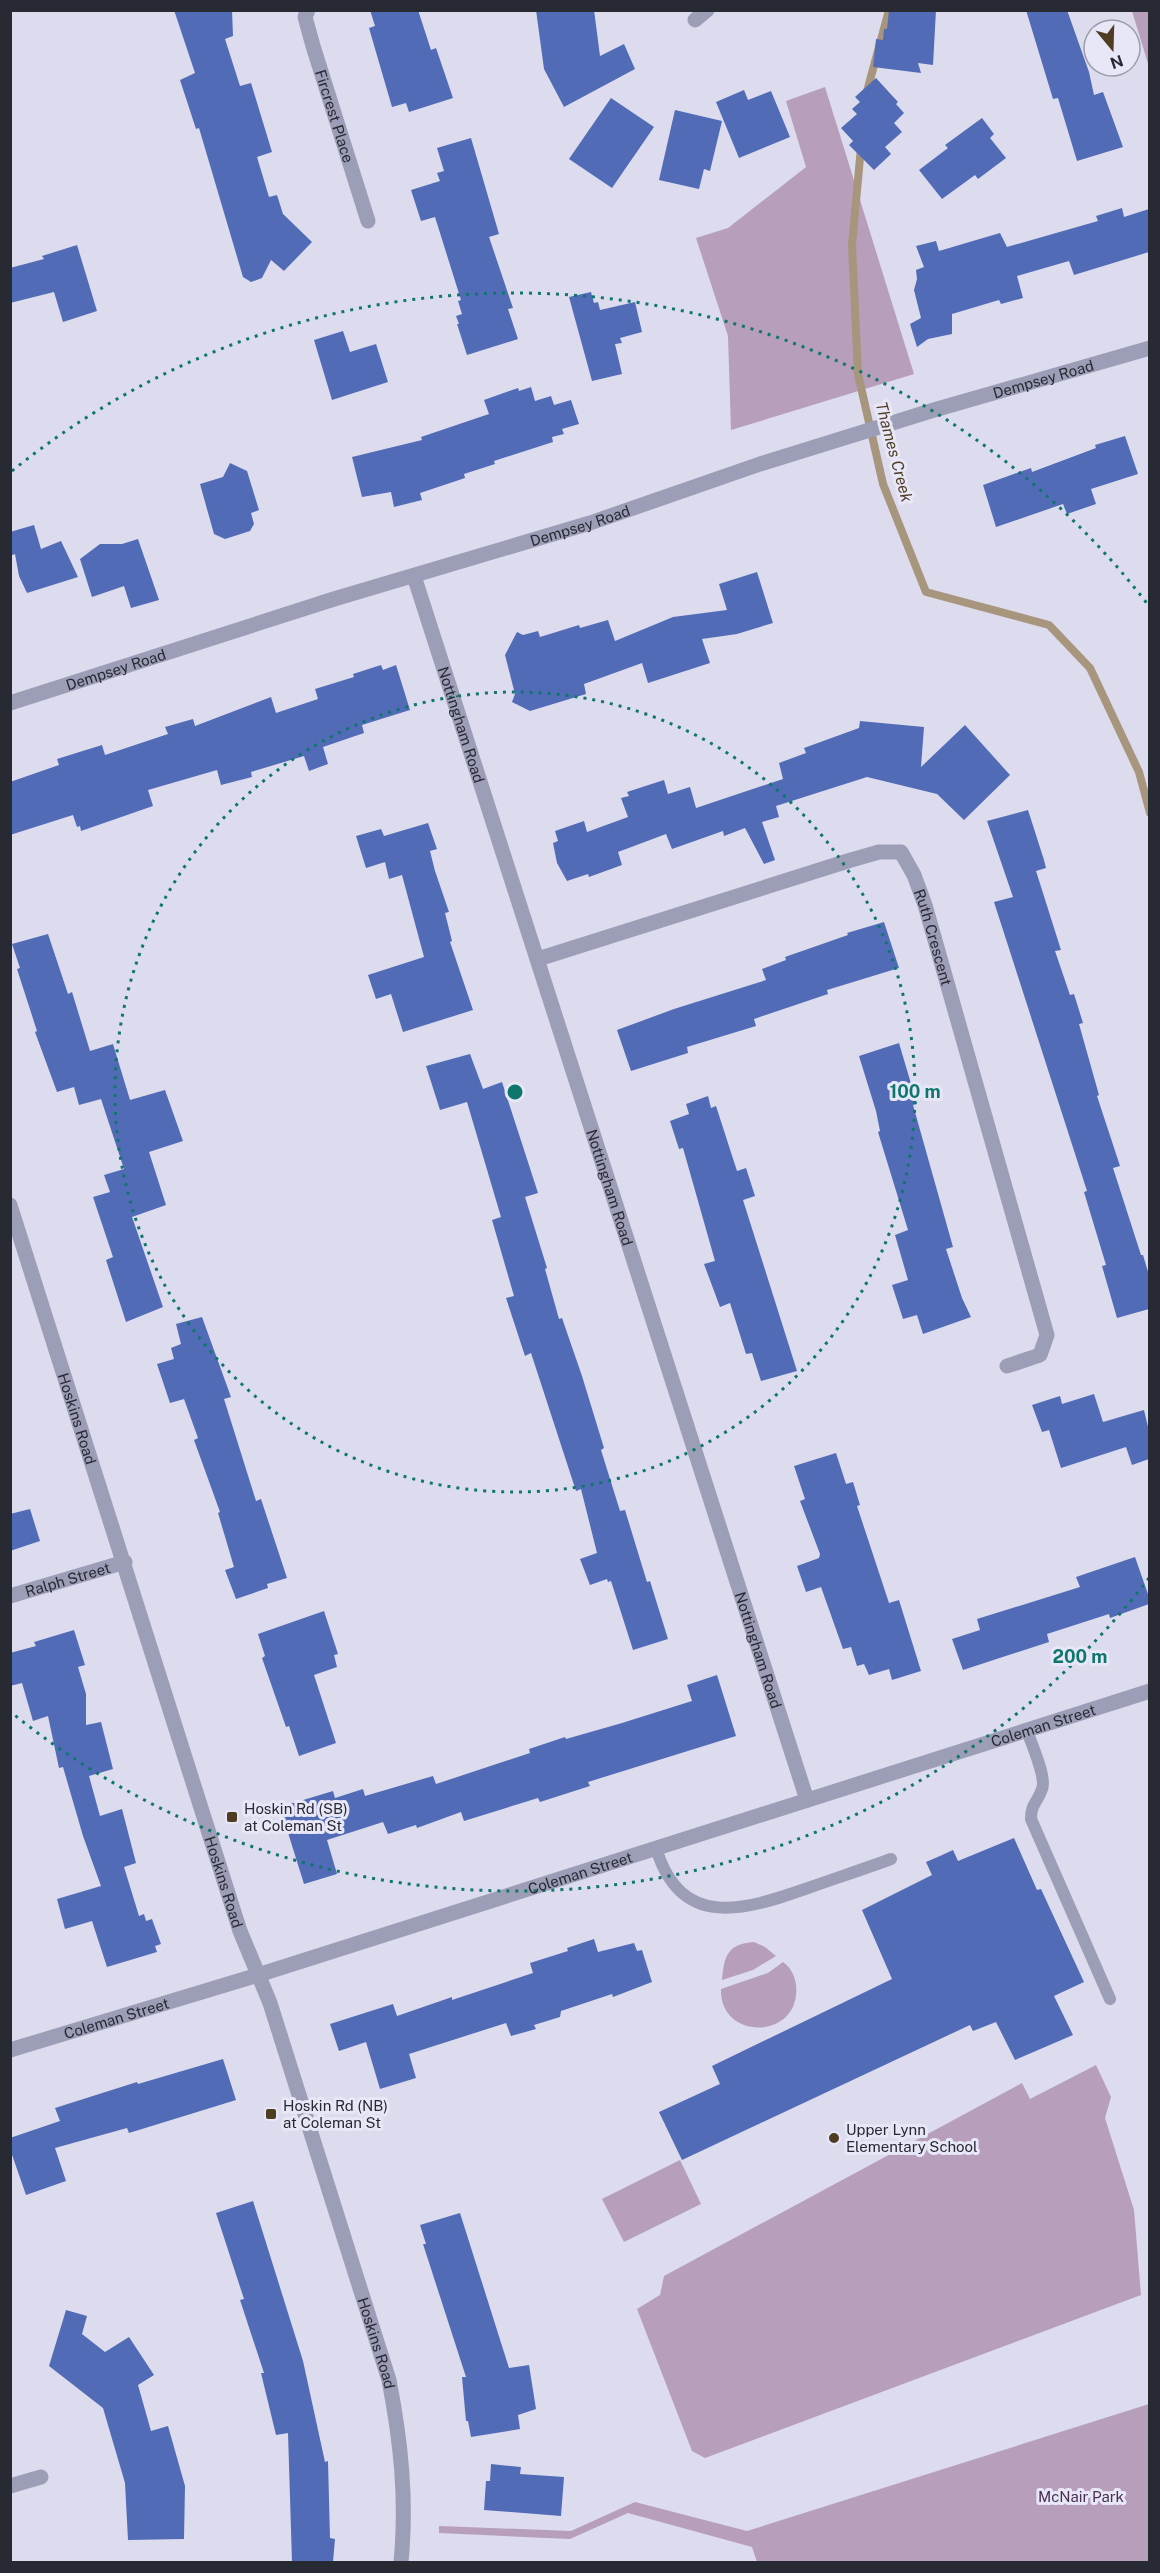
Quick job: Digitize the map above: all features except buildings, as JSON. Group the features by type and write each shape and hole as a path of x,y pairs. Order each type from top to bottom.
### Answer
{"street":[{"name":"Fircrest Place","path":"308,10 305,17 313,46 368,220"},
{"name":"Dempsey Road","path":"10,703 334,599 590,523 760,464 934,410 1149,348"},
{"name":"Nottingham Road","path":"414,576 807,1800"},
{"name":"Ruth Crescent","path":"538,959 879,852 901,852 914,875 925,905 1047,1335 1040,1355 1007,1366"},
{"name":"Hoskins Road","path":"10,1205 237,1920 270,2003 389,2380 398,2429 404,2484 401,2562"},
{"name":"Ralph Street","path":"10,1596 124,1562"},
{"name":"Coleman Street","path":"10,2050 258,1975 1149,1691"},
{"path":"10,2486 41,2477"}],"lane":[{"path":"1027,1730 1043,1781 1042,1791 1031,1809 1031,1819 1110,1999"},
{"path":"656,1848 661,1867 685,1896 700,1904 719,1909 768,1902 891,1859"}],"green space":[{"path":"1132,11 1149,11 1149,67 1142,44 1142,18 1134,18"},
{"path":"825,87 914,374 731,430 728,336 696,238 728,228 806,167 786,101"},
{"path":"754,1942 776,1956 753,1970 722,1980 724,1964 729,1952 738,1945"},
{"path":"783,1962 792,1972 796,1985 794,2003 787,2016 774,2024 760,2027 745,2026 733,2018 724,2006 721,1989 768,1973"},
{"path":"1096,2065 1111,2097 1105,2118 1134,2210 1141,2295 705,2458 692,2451 637,2309 660,2295 664,2276 1022,2083 1030,2099"},
{"path":"680,2160 701,2204 624,2242 602,2199"},
{"name":"McNair Park","path":"1149,2404 1149,2562 757,2562 752,2547 628,2513 570,2539 439,2533 439,2526 571,2531 635,2502 747,2531"}],"waterway":[{"name":"Thames Creek","path":"866,95 889,10"},
{"name":"Thames Creek","path":"861,147 852,245 858,374 883,484 926,592 1049,625 1090,668 1139,772 1150,813"}],"place":[{"name":"Hoskin Rd (SB) at Coleman St","path":"232,1817"},
{"name":"Hoskin Rd (NB) at Coleman St","path":"271,2114"},
{"name":"Upper Lynn Elementary School","path":"834,2138"}]}
